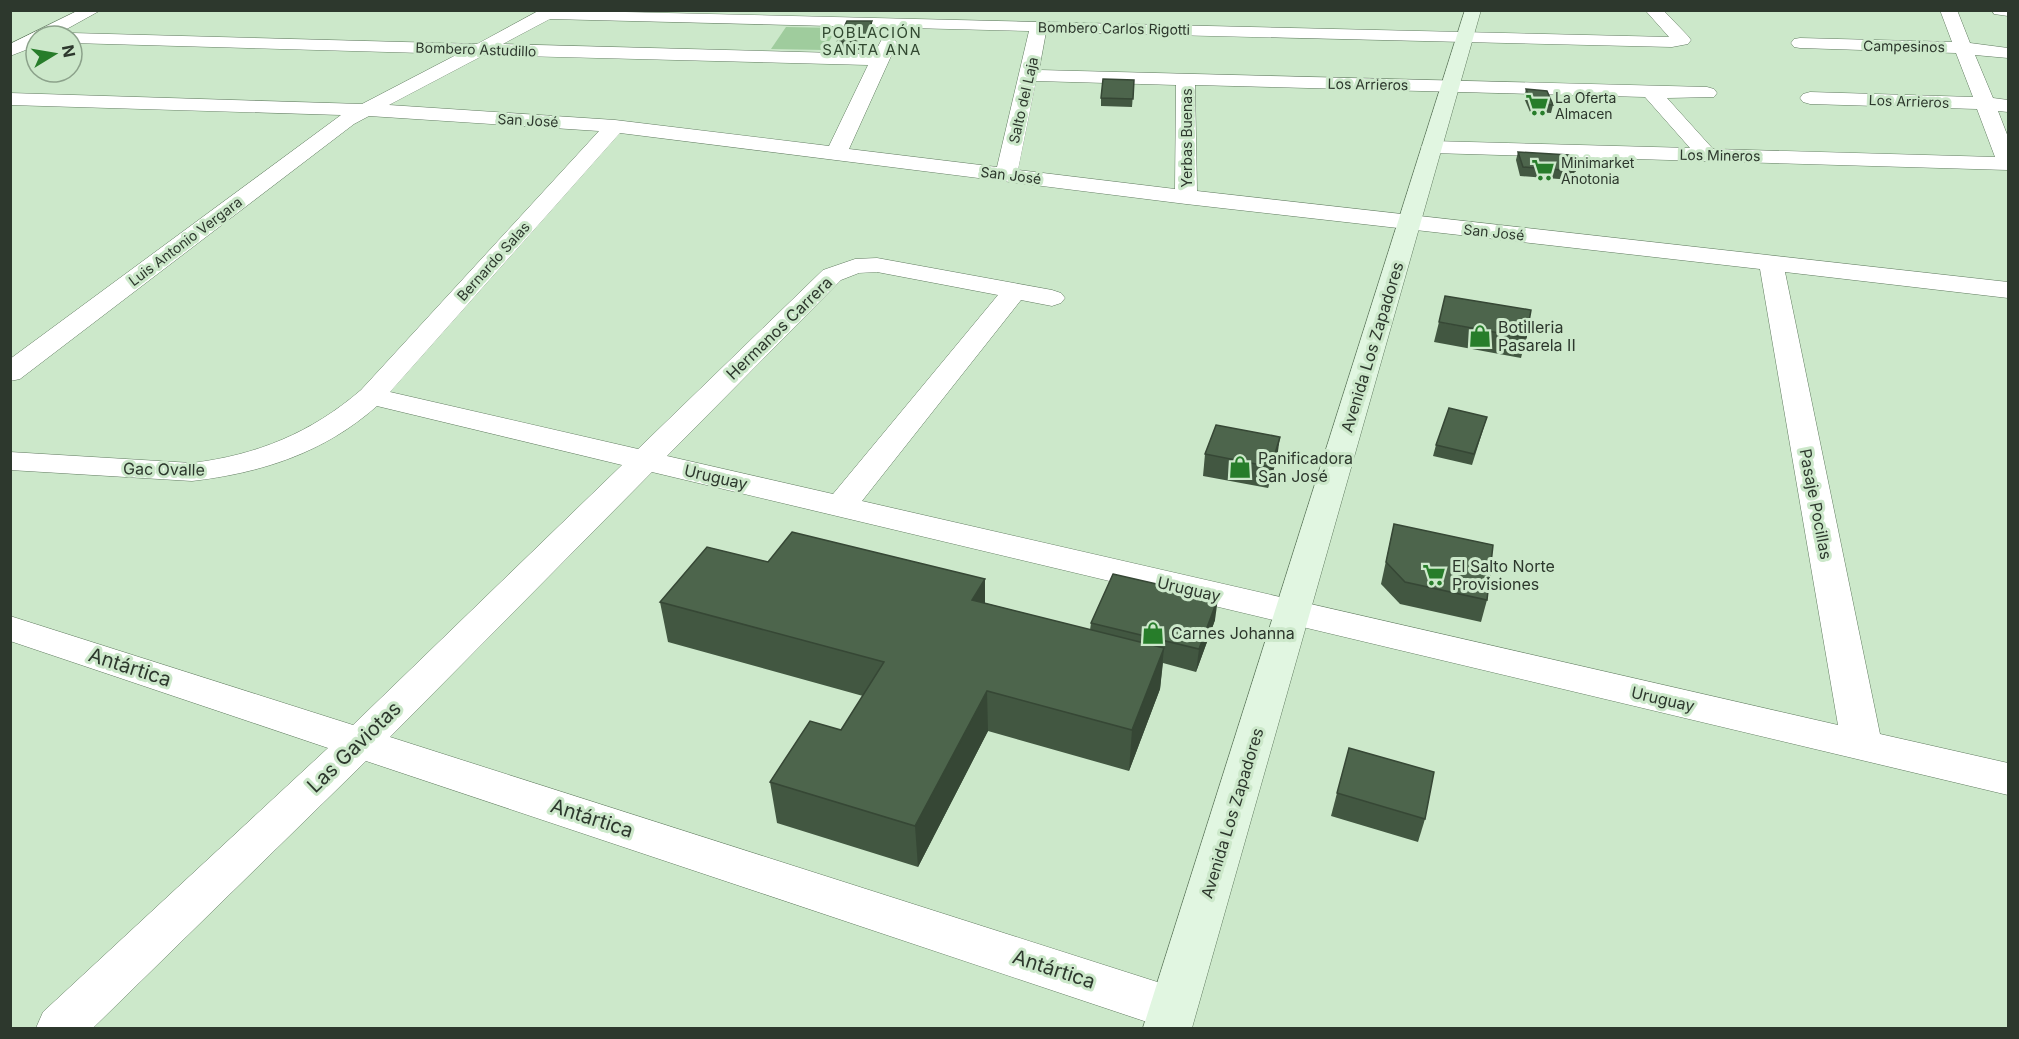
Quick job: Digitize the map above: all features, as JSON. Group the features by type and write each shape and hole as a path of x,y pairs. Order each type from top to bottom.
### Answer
{"main road":[{"name":"Avenida Los Zapadores","path":"1170,1019 1473,10"}],"street":[{"path":"65,24 93,10"},
{"path":"1134,28 1135,10"},
{"name":"Bombero Carlos Rigotti","path":"551,12 822,16 898,23 1680,41 1682,38 1653,10"},
{"path":"1948,10 2008,163"},
{"path":"2000,10 2008,11"},
{"name":"Luis Antonio Vergara","path":"10,373 326,136 362,112 551,12"},
{"path":"836,153 898,23"},
{"name":"Salto del Laja","path":"1006,174 1039,26"},
{"name":"Bombero Astudillo","path":"84,38 880,60"},
{"name":"Campesinos","path":"1800,44 1963,48 2008,53"},
{"path":"10,51 24,45"},
{"name":"Los Arrieros","path":"1028,75 1707,93"},
{"name":"Yerbas Buenas","path":"1185,79 1186,197"},
{"path":"1650,91 1706,154"},
{"name":"Los Arrieros","path":"1810,98 1985,103 2008,106"},
{"name":"San José","path":"10,99 362,112 541,120 615,126 1186,197 2008,290"},
{"path":"10,117 40,100"},
{"name":"Bernardo Salas","path":"371,396 615,126"},
{"name":"Los Mineros","path":"1432,147 2008,163"},
{"name":"Pasaje Pocillas","path":"1771,263 1862,745"},
{"name":"Hermanos Carrera","path":"645,460 832,275 842,270 876,265 1052,298"},
{"path":"840,507 1014,291"},
{"name":"Uruguay","path":"371,396 2008,779"},
{"name":"Gac Ovalle","path":"10,461 192,472 217,470 258,460 306,442 340,423 371,396"},
{"name":"Las Gaviotas","path":"60,1029 360,742 645,460"},
{"name":"Antártica","path":"10,628 360,742 1170,1019"}],"green space":[{"path":"786,27 837,28 824,50 771,49"}],"building":[{"path":"847,21 872,21 863,42 837,42"},
{"path":"1103,79 1134,80 1133,99 1101,98"},
{"path":"1526,89 1547,91 1553,105 1532,104"},
{"path":"1518,152 1569,155 1575,171 1523,167"},
{"path":"1445,296 1531,310 1526,338 1439,322"},
{"path":"1449,408 1487,417 1474,454 1436,445"},
{"path":"1216,425 1280,437 1271,467 1205,454"},
{"path":"1394,524 1493,545 1487,600 1405,582 1386,562"},
{"path":"792,532 985,579 972,600 1164,648 1132,730 987,691 915,826 770,782 810,721 841,730 884,662 660,602 707,547 768,562"},
{"path":"1113,574 1218,598 1199,649 1091,623"},
{"path":"1349,748 1434,772 1425,819 1337,793"}],"place":[{"name":"La Oferta Almacen","path":"1537,105"},
{"name":"Minimarket Anotonia","path":"1543,170"},
{"name":"Botilleria Pasarela II","path":"1480,336"},
{"name":"Panificadora San José","path":"1240,467"},
{"name":"El Salto Norte Provisiones","path":"1434,575"},
{"name":"Carnes Johanna","path":"1153,633"}],"district":[{"name":"POBLACIÓN SANTA ANA","path":"872,40"}]}
